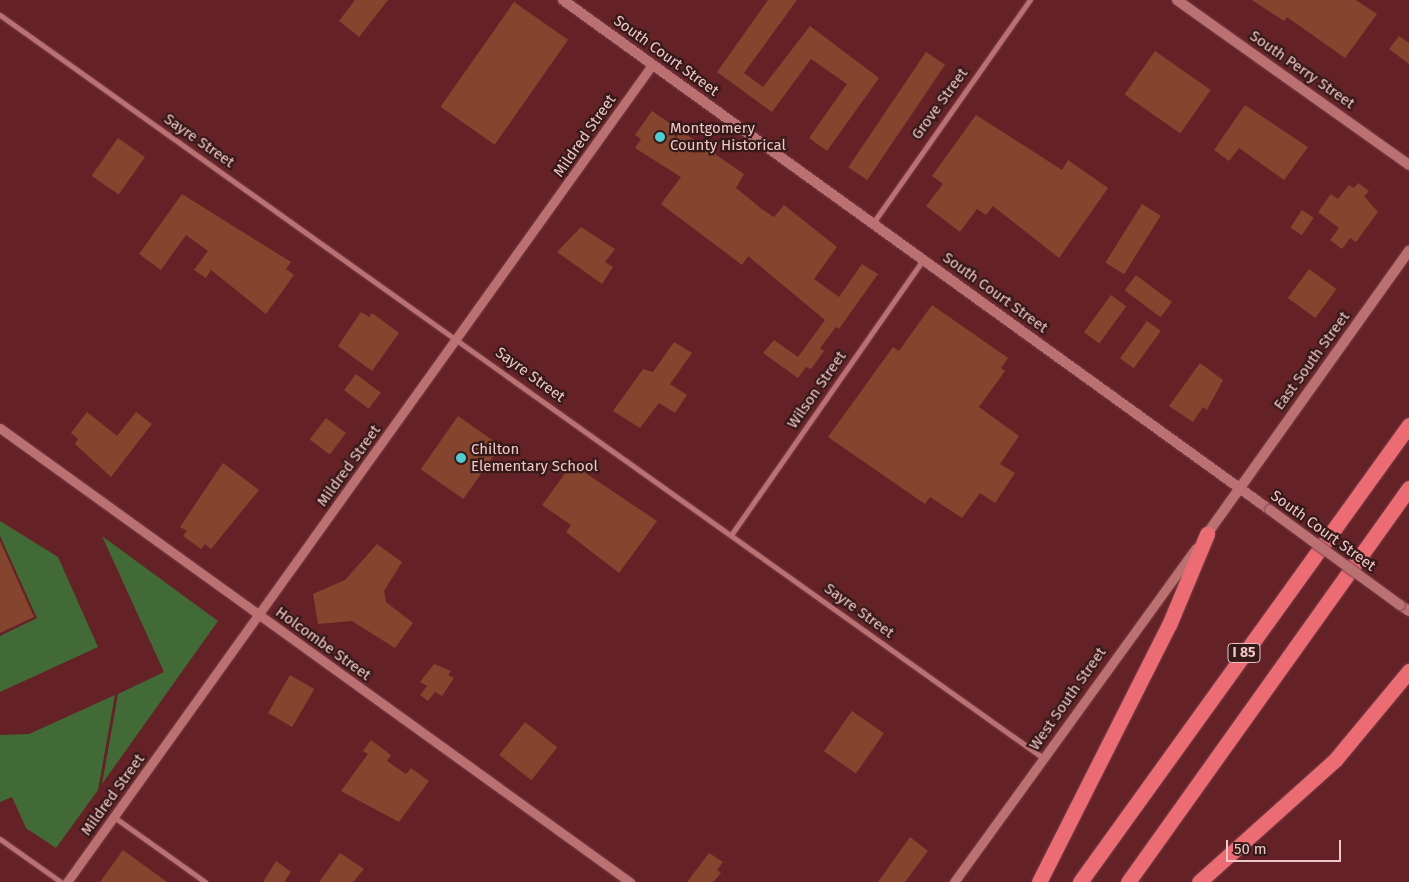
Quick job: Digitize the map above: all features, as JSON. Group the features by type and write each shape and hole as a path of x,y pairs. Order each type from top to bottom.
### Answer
{"highway":[{"name":"I 85","path":"1080,882 1409,425"},
{"name":"I 85","path":"1128,882 1409,488"},
{"path":"1039,882 1169,625 1207,534"},
{"path":"1198,882 1335,760 1403,685 1409,671"}],"main road":[{"name":"South Court Street","path":"563,0 1409,612"},
{"name":"South Perry Street","path":"1178,0 1409,165"},
{"name":"East South Street","path":"1207,534 1409,251"}],"street":[{"name":"Grove Street","path":"872,224 1030,0"},
{"name":"Sayre Street","path":"0,15 458,338 1043,758"},
{"name":"Mildred Street","path":"68,882 652,65"},
{"name":"Wilson Street","path":"731,535 923,260"},
{"name":"Holcombe Street","path":"0,428 630,882"},
{"name":"West South Street","path":"954,882 1207,534"},
{"path":"114,817 205,882"},
{"path":"0,839 61,882"}],"green space":[{"path":"0,521 58,557 98,647 0,692 0,636 37,618 0,536"},
{"path":"102,536 218,621 102,784 118,694 164,672"},
{"path":"115,695 98,790 56,848 26,828 12,797 0,802 0,735 29,734"}],"building":[{"path":"355,0 388,0 359,37 339,21"},
{"path":"768,0 797,0 744,73 763,87 810,26 879,78 827,151 809,138 847,84 811,59 772,112 717,72"},
{"path":"1252,0 1356,0 1377,14 1345,58 1287,17 1284,21"},
{"path":"514,2 568,40 495,145 441,107"},
{"path":"1399,36 1409,43 1409,64 1389,49"},
{"path":"1155,51 1211,90 1180,133 1125,94"},
{"path":"926,52 945,65 867,180 848,167"},
{"path":"1245,105 1308,147 1284,180 1239,148 1229,161 1214,150"},
{"path":"652,111 744,174 736,188 763,210 774,217 784,205 837,247 814,279 839,297 862,264 878,274 839,329 836,327 820,348 824,351 811,369 806,367 798,378 763,353 774,340 798,357 825,320 748,256 742,265 661,204 681,177 635,148 641,139 635,135"},
{"path":"976,115 1062,170 1068,160 1108,188 1059,258 993,206 986,215 977,209 960,232 926,206 943,184 932,176"},
{"path":"118,138 145,157 119,195 92,176"},
{"path":"1358,183 1369,191 1364,196 1378,212 1356,242 1350,238 1342,249 1330,240 1339,228 1318,212 1331,194 1338,199 1349,185 1354,188"},
{"path":"182,194 291,262 286,269 294,275 266,314 211,270 206,278 194,270 208,251 186,235 161,270 139,254"},
{"path":"1142,204 1161,216 1124,274 1105,263"},
{"path":"1302,210 1314,218 1302,235 1290,227"},
{"path":"581,227 615,249 605,262 613,267 602,284 557,252"},
{"path":"1309,269 1337,289 1315,318 1288,298"},
{"path":"1136,275 1172,302 1161,317 1125,290"},
{"path":"1111,295 1126,306 1099,343 1084,332"},
{"path":"932,305 1008,358 1001,368 1005,371 979,407 1019,436 1000,464 1015,473 995,503 980,493 962,518 930,497 925,504 828,437 893,347 899,351"},
{"path":"361,312 369,317 372,313 399,333 372,371 338,346"},
{"path":"1147,321 1161,331 1134,368 1120,358"},
{"path":"674,342 692,353 670,384 687,395 675,413 659,403 640,428 613,411 643,369 653,372"},
{"path":"1200,363 1223,380 1207,410 1203,407 1193,422 1169,406"},
{"path":"356,374 381,393 369,409 344,390"},
{"path":"87,412 117,436 136,412 152,424 111,477 75,444 78,439 71,433"},
{"path":"458,416 501,446 463,499 421,469"},
{"path":"326,418 346,433 330,455 310,440"},
{"path":"223,463 259,490 211,549 205,544 201,549 183,536 187,531 180,527"},
{"path":"572,464 657,521 619,573 566,532 571,525 542,505"},
{"path":"0,541 34,617 0,633"},
{"path":"377,544 402,562 384,591 386,602 413,623 395,648 352,621 318,624 313,594 345,580"},
{"path":"434,664 451,671 448,675 454,678 442,696 435,692 428,701 420,695 427,686 420,682"},
{"path":"290,675 314,689 292,727 268,713"},
{"path":"852,711 884,733 856,774 824,751"},
{"path":"525,722 557,747 531,780 499,755"},
{"path":"371,740 391,755 387,761 406,774 411,768 429,781 399,822 341,791 368,754 363,751"},
{"path":"910,837 928,851 905,882 878,882"},
{"path":"123,850 167,882 100,882"},
{"path":"340,853 364,869 353,882 319,882"},
{"path":"709,853 723,862 717,870 721,873 713,882 687,882"},
{"path":"276,861 291,872 284,882 263,882"}],"place":[{"name":"Montgomery County Historical","path":"660,137"},
{"name":"Chilton Elementary School","path":"461,458"}]}
